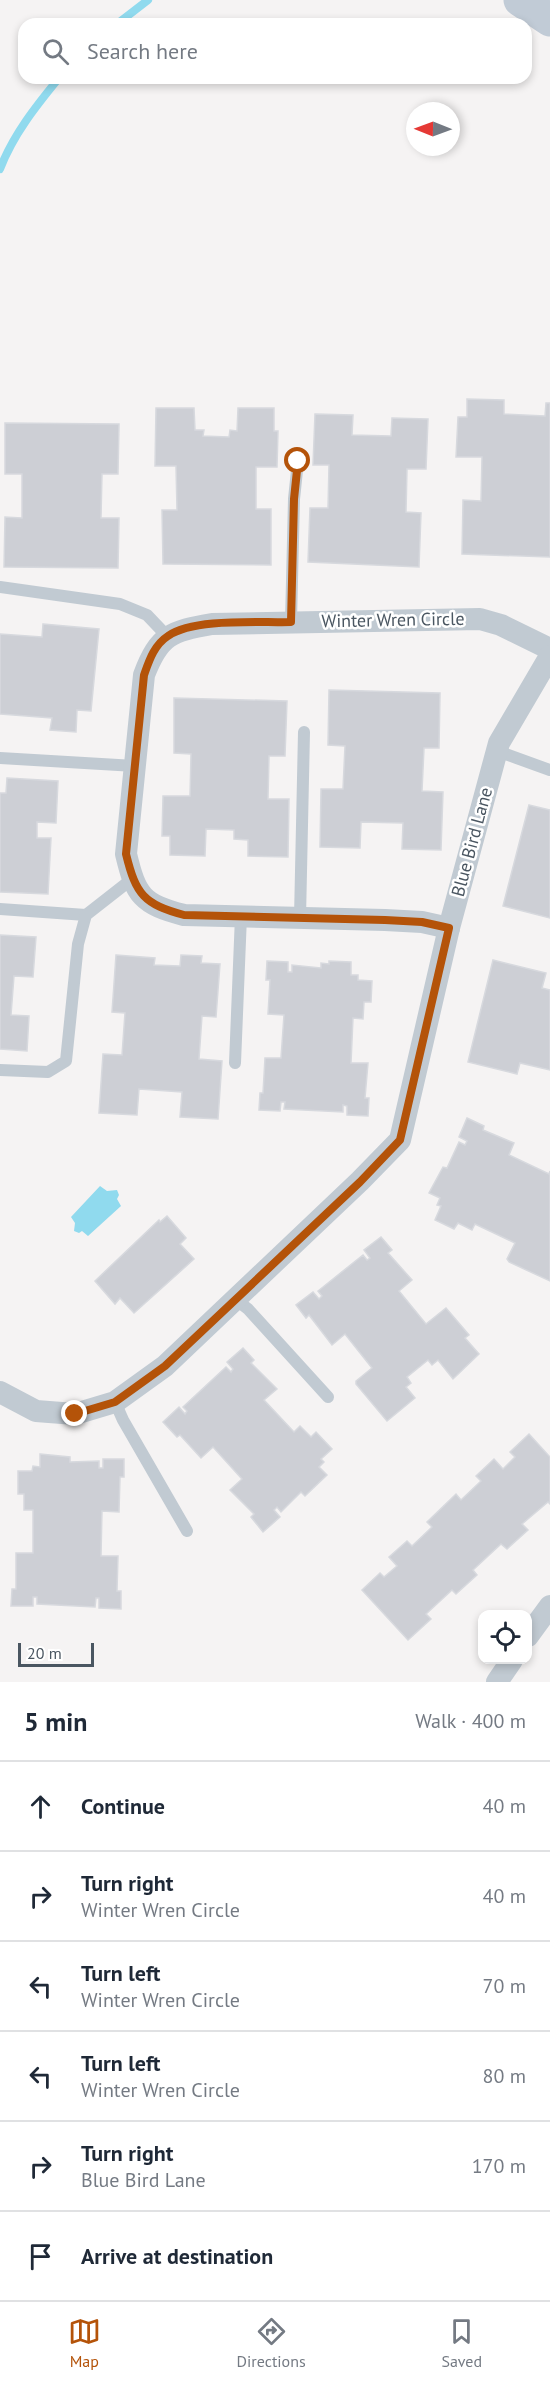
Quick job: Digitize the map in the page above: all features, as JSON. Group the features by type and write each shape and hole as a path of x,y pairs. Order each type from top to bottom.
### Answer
{"main road":[{"path":"520,0 550,20"}],"street":[{"name":"Winter Wren Circle","path":"167,636 189,628 212,624 480,619 501,625 550,649"},
{"path":"167,636 153,652 144,675 126,854 132,879 142,897 160,908 184,915 422,922 449,928"},
{"name":"Blue Bird Lane","path":"0,1392 36,1411 55,1413 75,1414 115,1402 165,1366 360,1182 400,1140 449,928 499,743 550,656"},
{"path":"532,1631 550,1606"},
{"path":"497,1682 509,1664"}],"lane":[{"path":"291,622 294,499 298,461"},
{"path":"0,587 120,604 147,615 167,636"},
{"path":"300,918 304,732"},
{"path":"497,751 550,770"},
{"path":"0,759 135,766"},
{"path":"0,1070 48,1072 66,1061 78,944 86,915 132,879"},
{"path":"0,909 86,915"},
{"path":"235,1063 241,916"},
{"path":"235,1299 248,1309 328,1397"},
{"path":"115,1402 187,1531"}],"water":[{"path":"100,1186 107,1191 117,1190 119,1195 117,1199 121,1206 88,1236 82,1231 79,1233 74,1231 75,1223 71,1217"}],"building":[{"path":"467,399 504,400 504,414 545,416 546,403 550,403 550,557 462,554 463,500 481,501 482,457 456,457 458,417 467,417"},
{"path":"156,408 194,408 195,430 204,430 203,436 229,437 230,430 237,431 238,408 274,408 274,431 278,431 277,467 256,467 256,509 271,509 271,565 163,564 162,510 177,510 176,466 155,466"},
{"path":"315,414 353,415 352,435 391,436 392,418 428,419 426,469 407,469 406,512 421,513 419,567 308,562 310,508 328,508 329,465 313,465"},
{"path":"5,423 119,424 118,474 102,474 101,518 119,518 118,568 4,567 5,517 22,518 22,474 5,474"},
{"path":"43,624 99,629 91,711 77,710 76,732 50,730 52,718 0,714 0,634 42,637"},
{"path":"329,690 440,693 439,748 424,748 422,791 443,792 441,850 402,849 403,823 361,822 360,848 320,847 321,789 343,789 345,746 328,745"},
{"path":"174,698 287,701 285,756 269,756 268,799 289,799 288,857 248,856 248,840 234,839 234,830 206,829 205,856 170,855 170,836 162,836 163,796 190,796 191,754 174,753"},
{"path":"7,778 58,781 56,823 37,822 37,838 51,838 48,894 0,892 0,793 6,793"},
{"path":"529,805 550,810 550,918 503,906"},
{"path":"0,935 36,937 33,977 14,976 11,1015 29,1016 27,1051 0,1049"},
{"path":"116,955 155,958 154,965 180,966 181,955 202,956 201,963 220,964 216,1017 202,1016 199,1059 222,1061 218,1119 180,1117 182,1092 139,1089 137,1115 99,1113 103,1054 122,1055 125,1013 112,1012"},
{"path":"493,960 546,973 542,988 550,990 550,1070 520,1063 517,1074 468,1062"},
{"path":"267,961 288,962 288,972 292,972 292,965 321,968 321,963 329,964 329,961 351,962 351,975 358,975 358,980 372,981 371,1002 364,1002 363,1019 353,1018 351,1063 368,1063 365,1098 369,1098 368,1116 347,1115 347,1106 343,1105 343,1112 284,1109 285,1102 281,1102 280,1111 259,1110 260,1093 263,1093 265,1058 281,1058 284,1015 268,1014 270,980 266,980"},
{"path":"467,1118 484,1126 483,1130 514,1143 509,1155 549,1174 550,1171 550,1281 509,1262 507,1259 515,1243 475,1224 472,1230 458,1223 454,1229 435,1220 441,1206 437,1205 440,1198 429,1193 443,1167 447,1168 459,1142 465,1145 467,1141 459,1137"},
{"path":"167,1216 186,1238 180,1244 194,1259 134,1313 120,1298 115,1304 95,1281 159,1220 160,1222"},
{"path":"381,1237 392,1250 388,1253 412,1280 399,1291 426,1324 446,1308 469,1335 465,1338 479,1354 453,1379 438,1360 432,1365 428,1360 407,1377 411,1383 406,1387 415,1398 387,1421 356,1384 356,1381 372,1368 345,1334 332,1345 309,1315 306,1318 296,1305 313,1292 319,1299 322,1296 318,1291 363,1255 367,1260 370,1258 364,1250"},
{"path":"243,1348 254,1360 251,1363 277,1389 264,1400 294,1432 300,1426 311,1437 316,1432 332,1449 321,1459 324,1462 319,1467 327,1475 305,1496 301,1492 281,1512 277,1507 274,1510 280,1517 263,1532 251,1517 254,1514 230,1490 242,1479 213,1447 201,1458 180,1435 177,1437 163,1422 179,1407 185,1414 187,1411 183,1407 226,1367 231,1372 233,1369 227,1362"},
{"path":"529,1434 550,1457 550,1504 548,1502 522,1524 528,1530 507,1549 501,1544 473,1570 477,1575 456,1594 452,1590 426,1614 431,1619 408,1640 362,1590 380,1573 384,1577 397,1566 389,1557 407,1541 412,1546 432,1527 427,1522 456,1494 461,1500 481,1481 476,1476 494,1459 503,1469 515,1457 510,1452"},
{"path":"40,1454 70,1457 70,1462 99,1461 99,1468 103,1468 103,1459 124,1459 124,1477 120,1477 119,1512 102,1511 101,1556 118,1556 117,1591 121,1591 121,1609 99,1608 99,1598 96,1598 95,1607 37,1604 37,1597 33,1597 33,1606 11,1606 12,1589 16,1589 16,1553 33,1553 33,1510 24,1510 24,1494 18,1494 18,1471 32,1471 33,1466 40,1467"}],"waterway":[{"path":"125,18 148,0"},
{"path":"0,169 18,133 54,84"}],"route":[{"path":"75,1414 115,1402 165,1366 360,1182 400,1140 449,928 422,922 385,920 184,915 160,908 142,897 132,879 126,854 144,675 153,652 167,636 189,628 212,624 291,622 294,499 298,461"}]}
